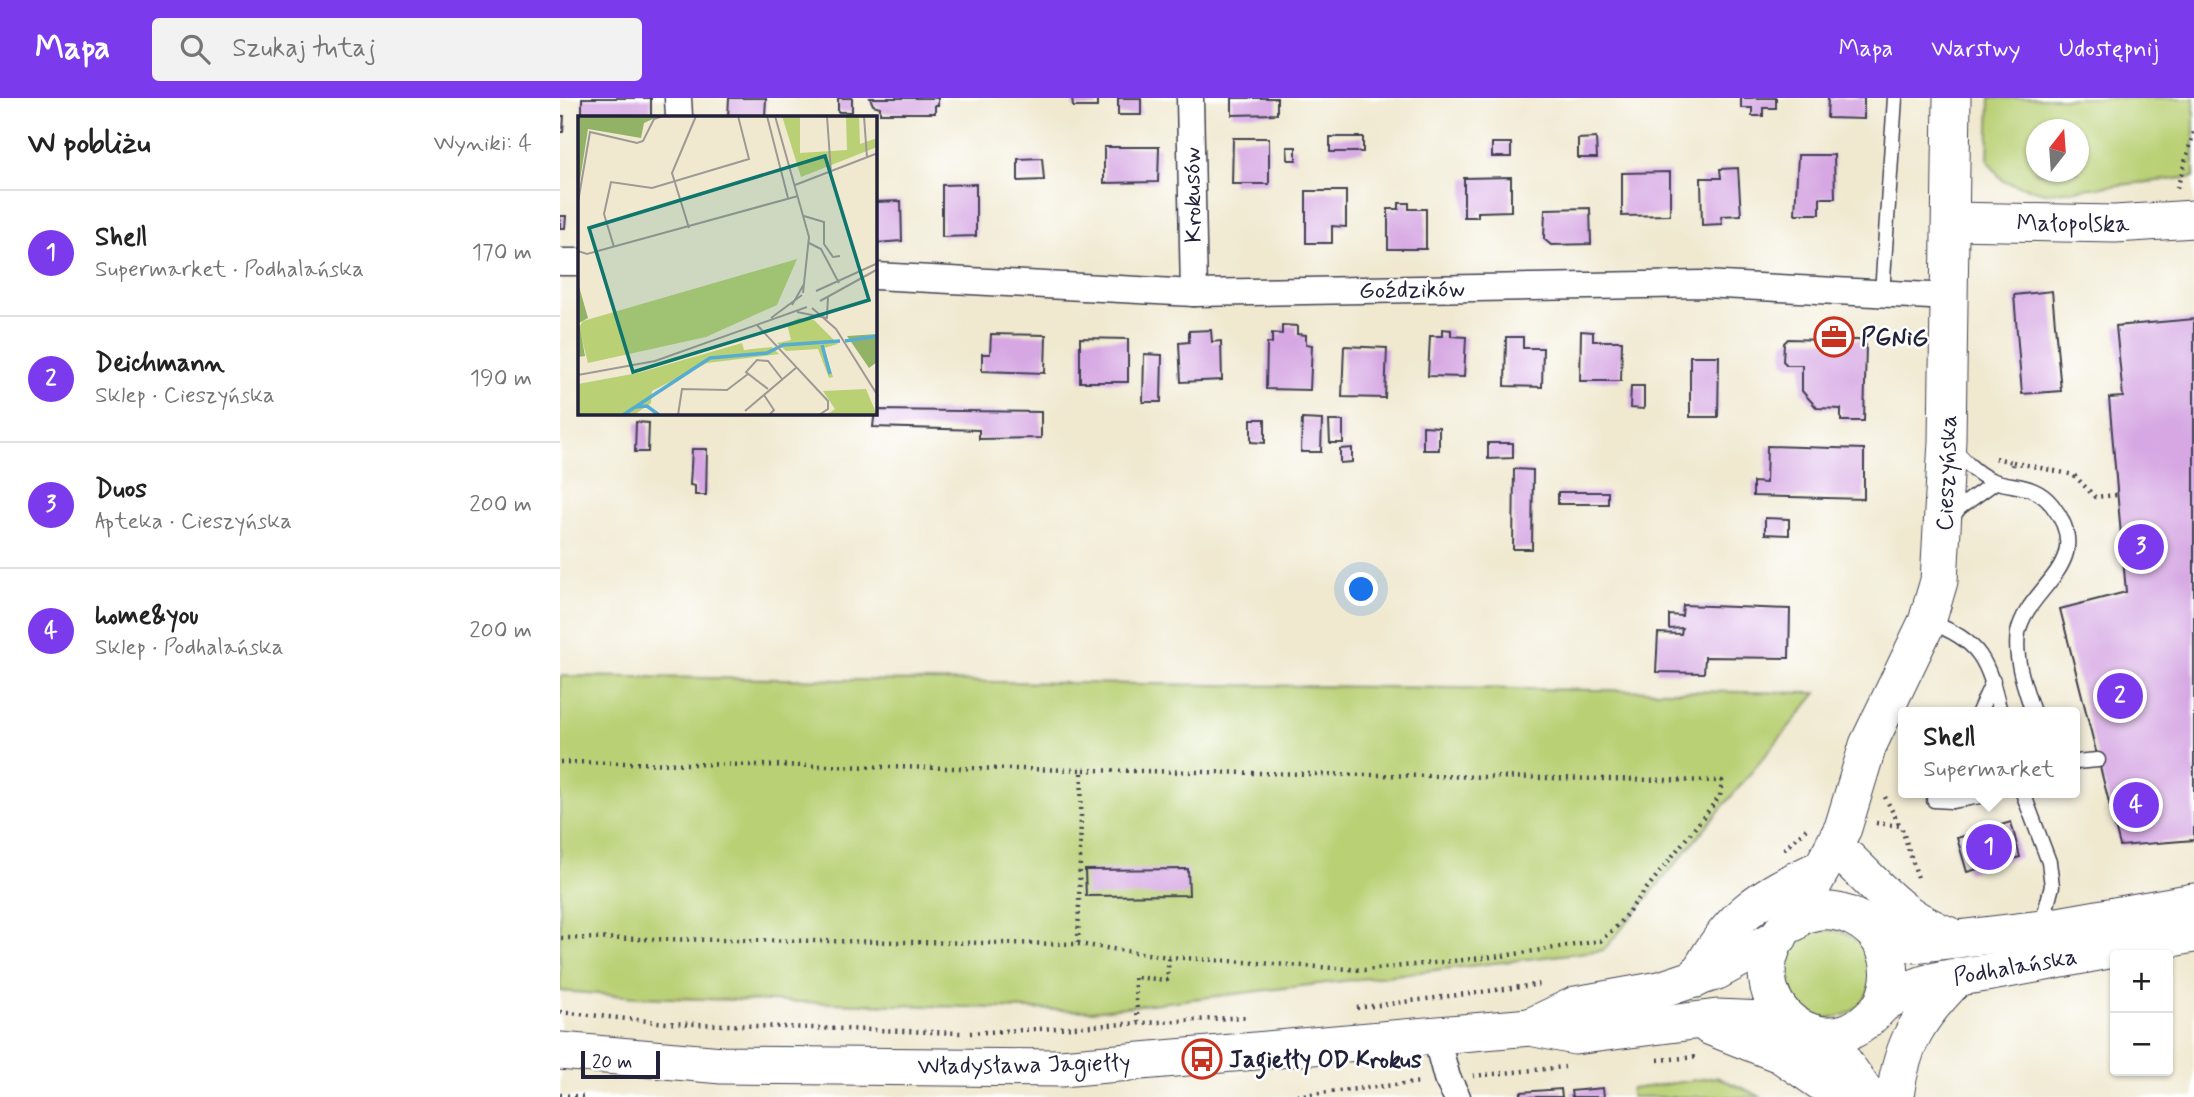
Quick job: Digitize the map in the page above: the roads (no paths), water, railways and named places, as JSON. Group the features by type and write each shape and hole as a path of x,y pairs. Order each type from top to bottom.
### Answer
{"street":[{"path":"678,98 678,116"},
{"name":"Krokusów","path":"1190,98 1194,293"},
{"name":"Cieszyńska","path":"1869,928 1849,877 1846,844 1868,745 1927,622 1939,581 1945,525 1952,98"},
{"name":"Małopolska","path":"1951,221 2101,224 2194,219"},
{"path":"560,262 578,262"},
{"name":"Goździków","path":"877,276 1194,293 1703,284 1949,298"},
{"path":"1696,979 1725,932 1753,904 1846,844 1904,914 1920,925 1953,937"},
{"name":"Cieszyńska","path":"1786,930 1846,844"},
{"name":"Podhalańska","path":"1869,928 1915,944 1953,937 2041,929 2194,902"},
{"path":"1868,1097 1843,1061 1774,1003 1767,981 1769,958 1786,930 1826,911 1869,928 1890,964 1889,985 1880,1008 1877,1046 1885,1097"},
{"name":"Władysława Jagiełły","path":"1530,1027 1576,1005 1660,990 1696,979 1737,962 1786,930"},
{"name":"Podhalańska","path":"1880,1008 1926,984 1959,975 1991,972 2194,934"},
{"path":"1895,1097 1902,1058 1917,1023 1959,975"},
{"path":"1803,1027 1850,1031 1880,1008"},
{"name":"Władysława Jagiełły","path":"560,1051 722,1065 1061,1068 1530,1027 1575,1036 1737,1017 1803,1027"},
{"path":"1695,1020 1780,1054 1843,1097"},
{"path":"1436,1037 1452,1087"}],"lane":[{"path":"1882,294 1895,98"},
{"path":"1947,441 1962,459 1994,482 2009,482 2038,492 2059,514 2065,531 2063,564 2028,611 2018,634 2021,672 2032,707"},
{"path":"1945,525 1960,507 1994,482"},
{"path":"1927,622 1949,629 1977,647 1993,681 1999,707"},
{"path":"1981,707 1993,681"},
{"path":"2080,762 2098,760"},
{"path":"1934,800 1952,798"},
{"path":"2025,798 2035,818 2050,869 2052,886 2041,929"}],"place":[{"name":"PGNiG","path":"1834,337"},
{"name":"Duos","path":"2141,547"},
{"name":"Deichmann","path":"2120,696"},
{"name":"home&you","path":"2136,805"},
{"name":"Shell","path":"1989,847"},
{"name":"Jagiełły OD Krokus","path":"1202,1059"}]}
